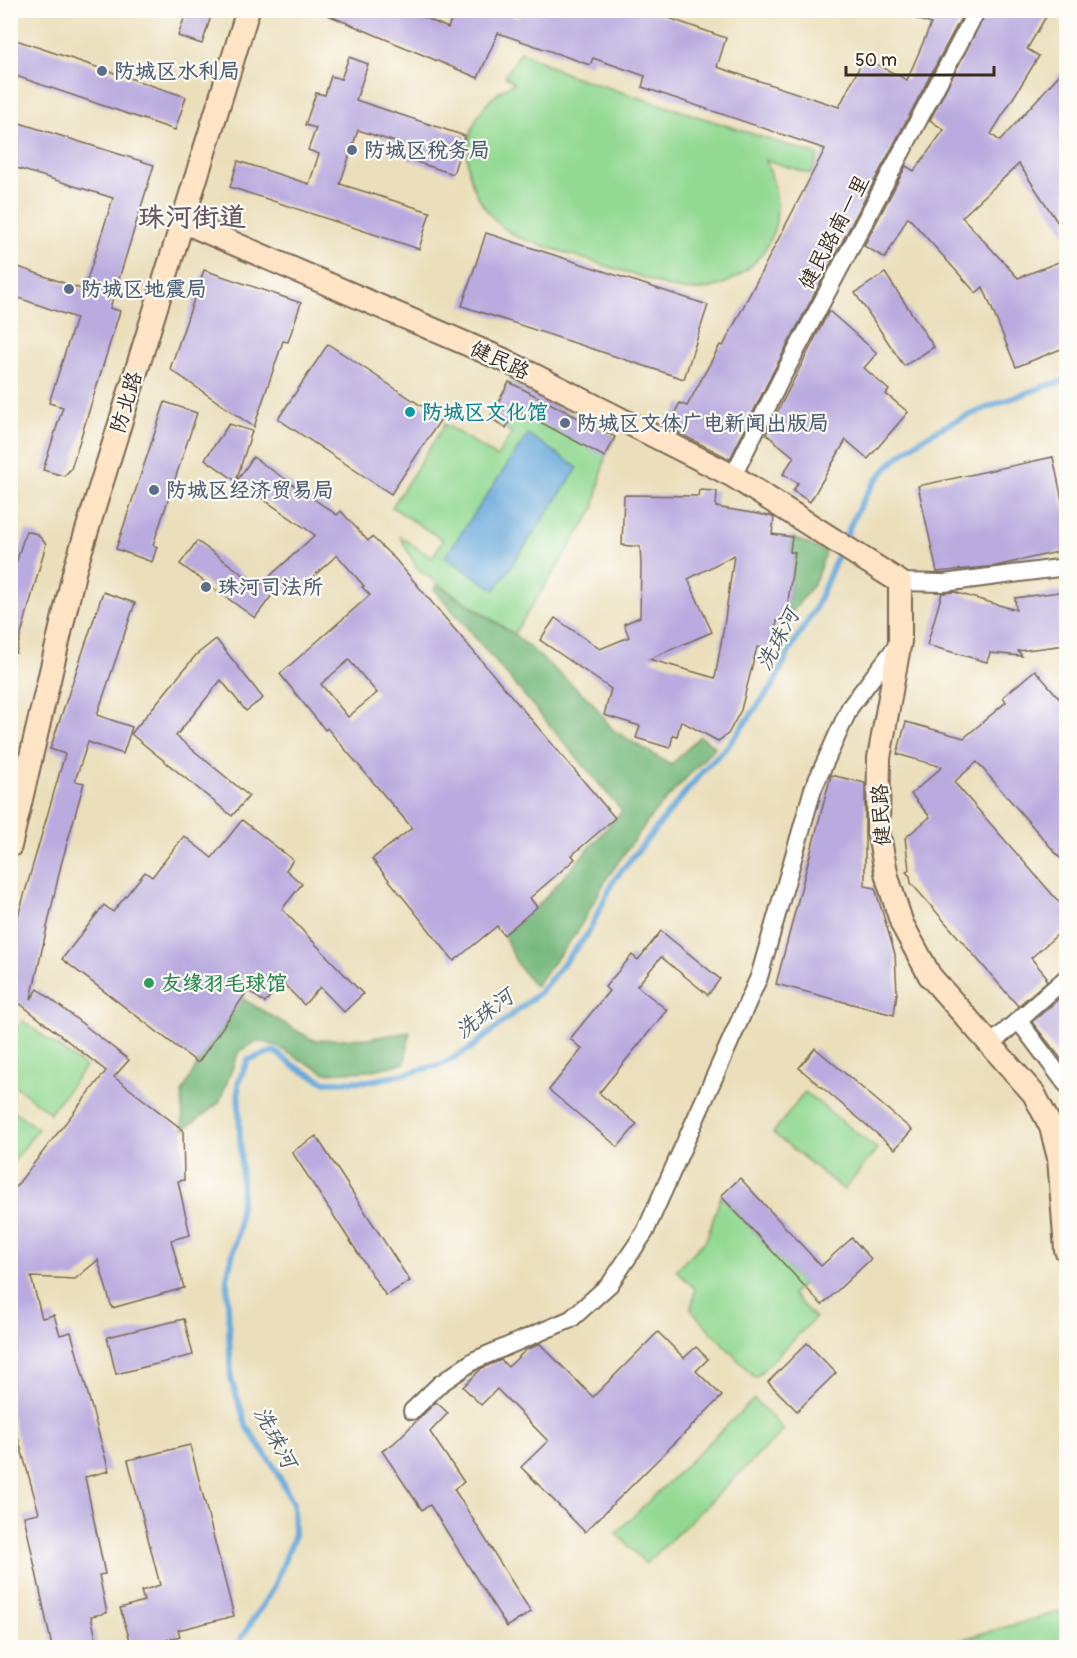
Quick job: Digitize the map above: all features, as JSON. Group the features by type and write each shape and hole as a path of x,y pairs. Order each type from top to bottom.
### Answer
{"street":[{"name":"防北路","path":"10,846 75,569 248,10"},
{"name":"健民路南一里","path":"733,476 781,379 977,10"},
{"name":"健民路","path":"184,222 504,360 733,476 900,582 900,641 879,758 878,830 887,877 902,924 930,976 1034,1094 1051,1126 1059,1158 1066,1250"},
{"path":"900,582 944,583 1066,567"},
{"path":"412,1411 440,1384 475,1360 571,1319 610,1284 645,1232 759,977 813,789 850,707 900,641"},
{"path":"991,1044 1066,978"},
{"path":"1018,1020 1066,1084"}],"green space":[{"path":"521,52 569,75 818,155 811,174 766,160 774,183 777,206 770,241 756,261 739,276 707,289 672,288 517,237 497,221 481,203 472,182 468,160 469,138 478,117 492,98 514,83 505,76"},
{"path":"509,382 615,437 605,457 594,509 514,634 417,569 400,536 432,558 443,540 392,507 445,424 497,457 512,433 490,418"},
{"path":"792,537 826,552 815,582 785,622 795,553 790,552"},
{"path":"437,585 514,634 592,702 613,730 671,765 700,736 715,747 652,815 607,878 577,932 535,986 517,964 504,935 537,907 622,811 434,589"},
{"path":"241,998 313,1040 372,1038 410,1032 405,1063 369,1071 325,1073 274,1045 258,1041 239,1051 219,1103 183,1130 182,1093 198,1063"},
{"path":"23,1021 85,1067 50,1113 11,1083 11,1037"},
{"path":"805,1092 877,1149 844,1190 773,1133"},
{"path":"10,1108 38,1129 11,1165 10,1165"},
{"path":"721,1196 803,1284 792,1294 815,1318 755,1378 691,1310 695,1289 676,1270 706,1240"},
{"path":"754,1399 784,1430 646,1564 616,1533"},
{"path":"1066,1610 1066,1647 934,1647"}],"water":[{"path":"528,434 578,468 495,590 445,557"}],"building":[{"path":"187,10 213,10 202,44 178,36"},
{"path":"316,10 407,10 448,28 455,10 501,10 519,18 522,10 646,10 726,38 717,67 839,107 864,58 907,80 931,24 900,13 900,10 965,10 772,374 730,459 667,427 680,403 687,406 720,345 723,346 825,149 642,87 645,76 593,58 590,65 498,33 478,78"},
{"path":"987,10 1050,10 1027,49 1039,56 991,134 1000,141 1066,67 1066,235 1019,164 962,217 1018,278 1066,259 1066,347 1016,367 983,287 976,293 908,217 885,258 864,246 906,166 914,171 944,130 930,120"},
{"path":"10,38 186,97 175,130 10,74"},
{"path":"349,57 368,64 356,100 465,136 453,174 407,159 410,147 358,130 340,184 430,212 419,249 230,187 238,161 309,184 319,154 308,150 316,128 305,125 316,93 325,95 331,76 341,79"},
{"path":"10,120 154,165 110,308 120,311 71,469 64,476 43,470 63,407 49,403 76,318 10,295 10,264 84,290 113,198 10,166"},
{"path":"486,233 708,305 684,379 462,306"},
{"path":"204,270 301,303 288,342 283,341 254,427 170,369"},
{"path":"885,273 934,347 904,366 855,293"},
{"path":"829,311 877,353 864,368 889,390 886,394 908,412 868,459 846,440 810,502 793,491 798,483 783,474 794,457 766,434"},
{"path":"328,344 441,419 391,494 278,419"},
{"name":"防城区文体广电新闻出版局","path":"509,382 615,437 605,457 516,409 506,428 490,418"},
{"path":"165,402 197,413 153,545 157,547 152,562 116,549"},
{"path":"229,424 252,431 236,481 205,459"},
{"path":"253,457 337,515 341,511 368,541 372,537 395,559 615,818 572,855 575,859 530,898 537,907 504,935 497,926 454,961 372,859 412,828 327,728 325,730 280,674 370,595 362,587 364,586 337,555 293,595 281,583 255,618 180,564 197,541 259,586 315,535 237,481","holes":["349,660 377,693 348,717 321,684"]},
{"path":"1053,457 1066,519 1066,550 996,566 937,572 918,486"},
{"path":"699,490 717,491 716,507 774,518 772,534 792,537 790,552 795,552 785,622 777,621 773,649 757,647 741,710 728,734 718,741 681,721 677,736 673,735 670,748 636,738 640,726 604,715 611,689 540,640 555,618 600,649 629,637 624,624 640,617 641,564 640,547 622,545 624,495 698,496","holes":["734,555 715,678 649,659 712,632 688,579"]},
{"path":"26,531 37,534 46,544 16,653 10,653 10,565 15,566"},
{"path":"1066,591 1066,645 1018,651 1022,656 990,653 987,662 927,645 942,593 954,592 1016,610 1015,598"},
{"path":"103,592 135,603 97,715 132,727 123,754 88,742 75,781 84,783 61,865 31,999 38,989 129,1060 114,1077 183,1130 184,1180 178,1181 190,1235 171,1240 184,1288 112,1308 98,1260 75,1279 31,1277 42,1318 54,1315 60,1335 71,1332 109,1471 85,1477 105,1574 99,1575 107,1613 91,1616 98,1647 52,1647 24,1516 39,1513 10,1409 10,1194 106,1071 10,996 10,944 65,754 50,749"},
{"path":"216,639 263,698 246,711 221,680 176,736 249,796 232,816 131,734 196,655"},
{"path":"1035,670 1066,706 1066,865 977,762 954,782 1066,910 1066,927 1031,958 1047,977 1045,978 1047,981 1018,1006 911,883 910,876 906,872 909,869 905,838 930,817 911,794 942,767 897,754 906,722 964,738 1006,702 1003,697"},
{"path":"831,775 865,783 865,886 875,888 895,954 897,993 894,1015 776,984"},
{"path":"242,820 293,860 286,870 302,884 282,909 363,994 344,1012 320,987 304,1005 281,981 265,1003 248,990 198,1063 62,959 104,905 113,912 145,872 152,877 184,836 212,858"},
{"path":"661,931 720,979 708,995 661,957 637,986 667,1010 599,1093 637,1124 618,1147 549,1090 582,1049 570,1039 609,991 605,987 632,955 638,960"},
{"path":"1061,997 1066,1003 1066,1065 1032,1022"},
{"path":"815,1048 912,1130 895,1149 799,1068"},
{"path":"316,1136 410,1281 386,1296 292,1152"},
{"path":"740,1178 821,1266 852,1238 871,1259 822,1305 721,1196"},
{"path":"184,1319 193,1355 116,1374 107,1337"},
{"path":"658,1332 684,1358 696,1347 708,1359 696,1371 722,1396 585,1532 521,1467 548,1441 497,1389 481,1405 463,1387 482,1368 501,1360 508,1367 526,1350 540,1344 593,1397"},
{"path":"807,1343 836,1373 797,1411 768,1382"},
{"path":"436,1402 448,1413 430,1432 464,1482 454,1489 531,1612 507,1627 430,1505 422,1510 382,1451 393,1444"},
{"path":"190,1445 234,1616 178,1630 180,1636 142,1647 132,1647 120,1608 144,1601 141,1591 160,1585 128,1460"}],"waterway":[{"name":"洗珠河","path":"844,541 857,511 872,486 908,449 930,434 980,410 1045,386 1066,381"},
{"name":"洗珠河","path":"235,1648 274,1587 294,1537 293,1503 274,1467 247,1427 231,1379 227,1278 238,1231 242,1191 238,1083 248,1060 274,1051 297,1068 325,1082 370,1081 409,1073 443,1064 471,1048 539,993 587,935 614,880 707,766 727,747 773,685 792,646 815,609 840,550"}],"place":[{"name":"防城区水利局","path":"102,71"},
{"name":"防城区税务局","path":"352,150"},
{"name":"防城区地震局","path":"69,289"},
{"name":"防城区文化馆","path":"410,412"},
{"name":"防城区文体广电新闻出版局","path":"565,423"},
{"name":"防城区经济贸易局","path":"154,490"},
{"name":"珠河司法所","path":"206,587"},
{"name":"友缘羽毛球馆","path":"149,983"}],"district":[{"name":"珠河街道","path":"192,217"}]}
